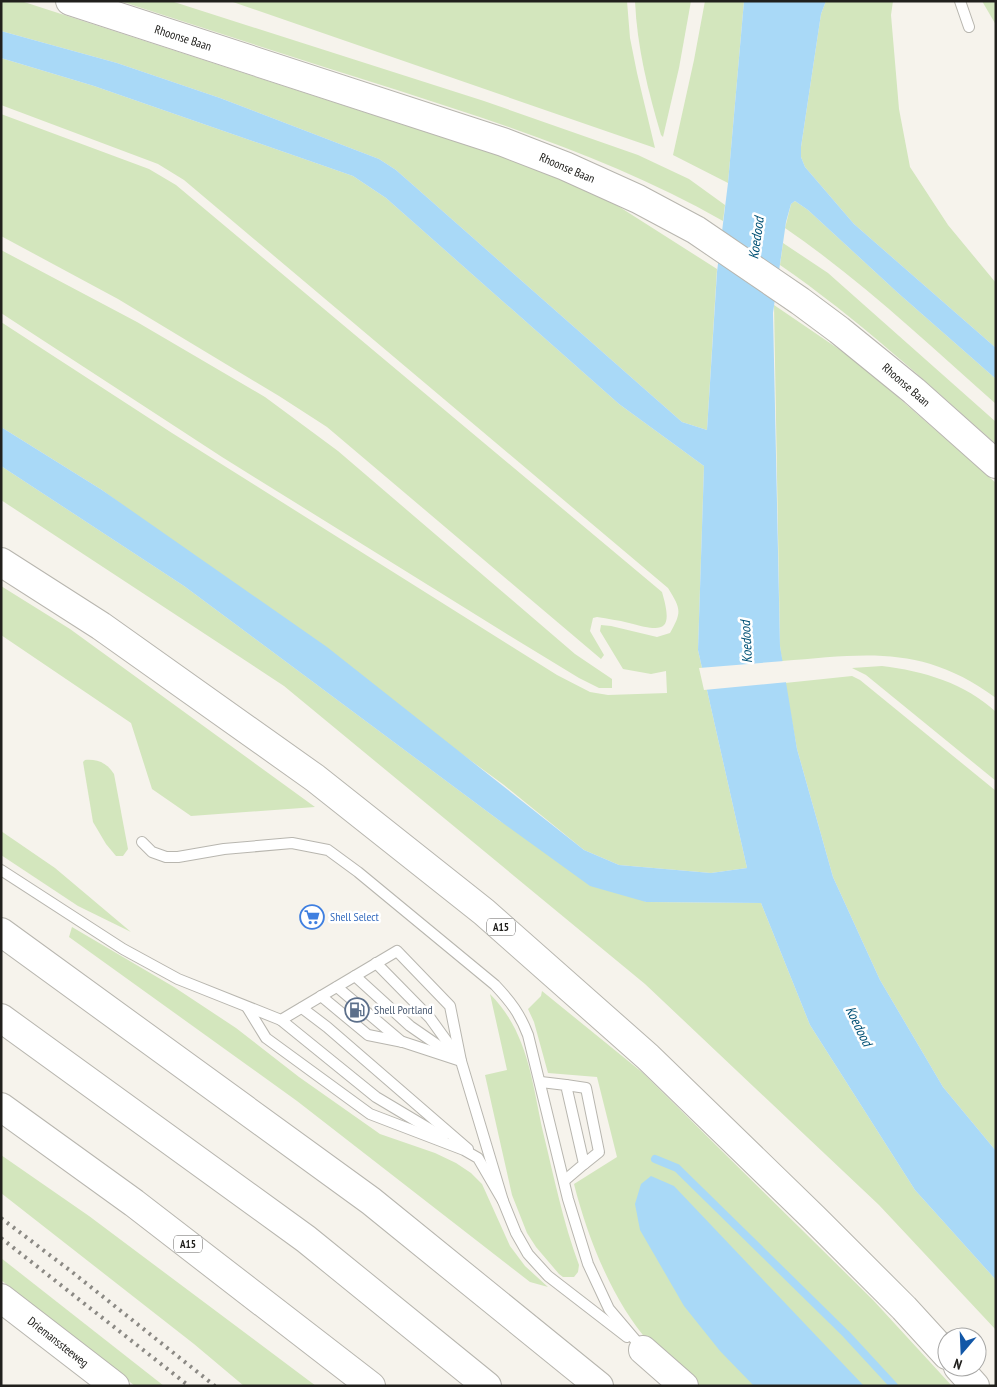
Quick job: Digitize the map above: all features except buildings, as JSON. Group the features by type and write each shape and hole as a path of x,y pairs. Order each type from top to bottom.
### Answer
{"main road":[{"name":"Rhoonse Baan","path":"70,1 503,142 565,166 638,199 696,230 800,301 906,384 996,464"},
{"name":"A15","path":"1,562 101,626 315,778 484,912 648,1057 821,1225 904,1308 937,1344"},
{"path":"1,932 372,1201 599,1386"},
{"path":"1,1018 306,1239 487,1386"},
{"name":"A15","path":"1,1106 134,1203 371,1386"},
{"name":"Driemanssteeweg","path":"1,1298 115,1386"},
{"path":"643,1350 684,1386"}],"lane":[{"path":"960,1 969,27"},
{"path":"142,842 152,852 166,857 178,857 224,849 292,843 328,850 495,985 510,1000 521,1017 528,1035 564,1181 588,1264 609,1309 643,1350"},
{"path":"1,870 123,948 178,979 281,1020 376,1097 478,1158"},
{"path":"281,1020 397,951 450,1006 461,1061 502,1201"},
{"path":"376,963 430,1018 461,1061"},
{"path":"355,976 410,1026 461,1061"},
{"path":"337,987 403,1042"},
{"path":"321,996 368,1035 403,1042 461,1061"},
{"path":"248,1007 266,1038 370,1114 464,1150 478,1158"},
{"path":"302,1008 327,1027 478,1158 528,1254 548,1276 643,1350"},
{"path":"541,1082 586,1088 599,1152 564,1181"},
{"path":"566,1085 584,1164"}],"green space":[{"path":"1,1 21,1 497,155 571,181 607,199 717,269 707,430 682,422 396,170 379,159 220,98 117,63 1,31"},
{"path":"120,1 171,1 484,101 638,155 689,179 725,205 723,221 645,181 564,147 439,104"},
{"path":"230,1 627,1 630,38 655,148"},
{"path":"635,1 691,1 679,68 663,137 656,118 644,69"},
{"path":"705,1 744,1 728,183 673,155"},
{"path":"826,1 893,1 891,15 899,109 910,167 948,225 996,283 996,348 854,224 805,167 801,157 801,147 821,14"},
{"path":"982,1 996,1 996,25"},
{"path":"1,58 94,86 353,176 386,198 619,404 704,466 698,650 747,868 711,873 619,865 584,850 504,785 102,490 1,427 1,322 172,433 557,675 590,692 608,695 667,693 666,671 651,674 623,669 600,631 601,625 657,637 670,633 677,620 678,606 668,588 184,180 158,164 1,105"},
{"path":"1,114 149,169 176,185 662,592 667,615 663,626 650,628 597,617 593,618 590,631 604,655 601,659 327,427 118,299 1,236"},
{"path":"795,201 808,210 898,293 996,379 996,404 867,290 785,228 791,204"},
{"path":"783,243 828,273 996,422 996,444 864,329 809,285 780,265"},
{"path":"1,250 137,322 265,397 338,451 575,654 612,679 612,688 599,688 579,678 502,631 222,457 1,313"},
{"path":"774,305 846,354 876,378 996,483 996,698 944,668 918,661 867,655 782,661 780,646"},
{"path":"1,466 184,586 500,821 646,902 761,903 810,1025 915,1190 996,1280 996,1330 879,1205 645,984 284,686 1,500"},
{"path":"1,586 70,629 315,807 191,816 152,789 131,723 1,635"},
{"path":"882,666 913,671 943,680 971,693 996,712 996,781 866,675 852,668"},
{"path":"852,676 860,680 996,791 996,1151 943,1087 880,980 833,877 797,749 785,683"},
{"path":"85,760 102,762 114,774 128,849 123,856 116,856 106,844 93,822 83,762"},
{"path":"1,831 55,868 131,932 78,906 1,855"},
{"path":"72,927 174,987 236,1028 299,1077 380,1134 435,1153 471,1173 482,1184 510,1246 525,1266 548,1287 530,1282 297,1101 69,937"},
{"path":"542,991 643,1073 873,1300 937,1370 937,1377 944,1377 952,1386 694,1386 671,1365 650,1343 624,1309 603,1268 586,1225 574,1184 617,1157 597,1077 548,1073 534,1022 528,1009 541,996"},
{"path":"490,994 503,1009 513,1025 527,1058 559,1199 579,1265 578,1272 574,1277 563,1277 559,1274 536,1247 527,1233 512,1195 485,1075 507,1070"},
{"path":"1,1155 89,1216 316,1386 244,1386 194,1344 1,1193"},
{"path":"1,1258 164,1386 135,1386 1,1280"}],"water":[{"name":"Koedood","path":"744,1 826,1 821,14 801,147 801,157 805,167 854,224 996,348 996,379 898,293 808,210 795,201 791,204 786,222 773,313 780,646 797,749 833,877 880,980 943,1087 996,1151 996,1280 915,1190 810,1025 761,903 646,902 590,886 184,586 1,466 1,427 102,490 327,647 584,850 619,865 711,873 747,868 698,650 704,466 619,404 386,198 353,176 94,86 1,58 1,31 117,63 220,98 379,159 396,170 682,422 707,430 717,272 728,183"},
{"path":"651,1176 674,1186 864,1386 754,1386 720,1351 684,1306 640,1230 635,1204 641,1184"}],"pier":[{"path":"784,661 788,682 704,690 699,668"}],"waterway":[{"path":"655,1159 677,1168 846,1334 894,1386"}],"railway":[{"path":"1,1218 215,1386"},
{"path":"1,1238 189,1386"}],"place":[{"name":"Shell Select","path":"312,917"},
{"name":"Shell Portland","path":"357,1010"}]}
